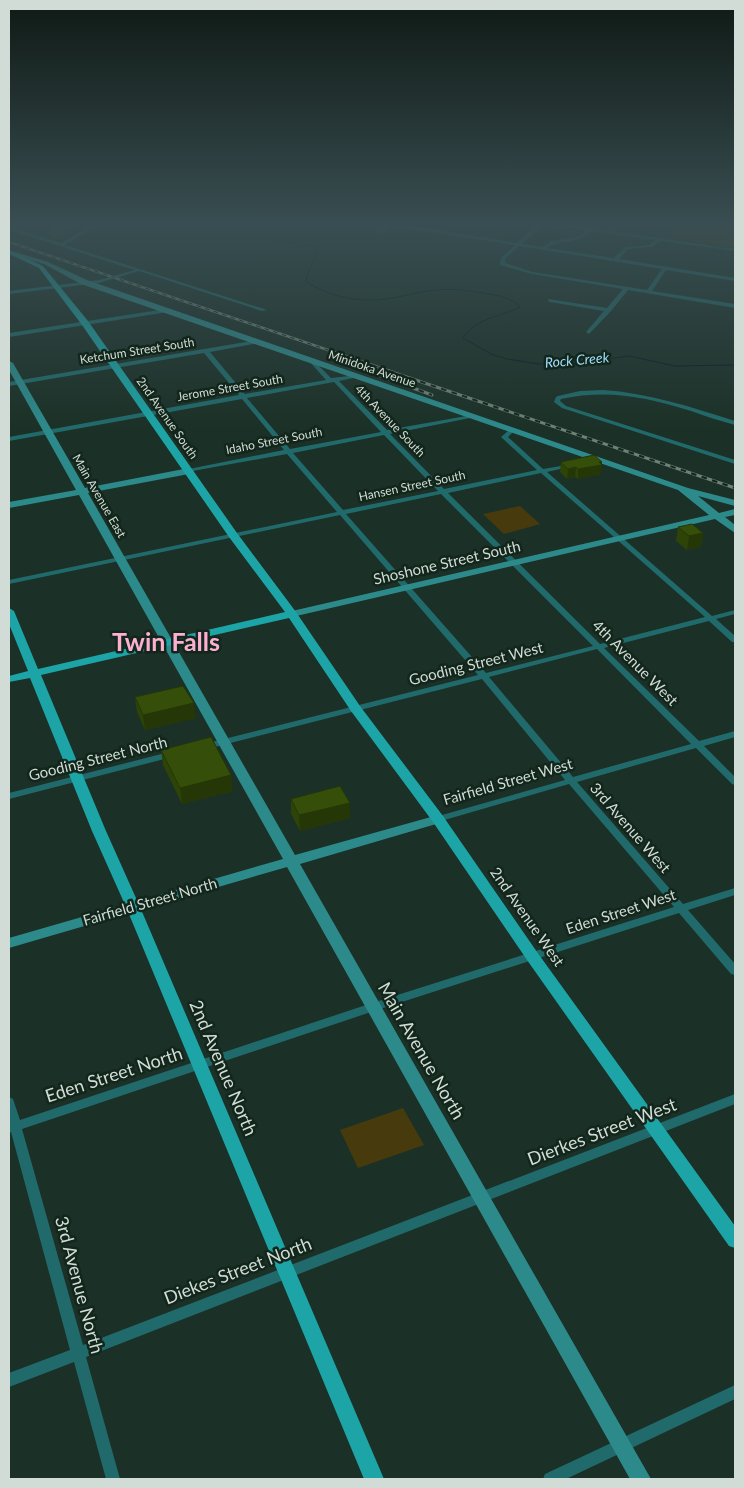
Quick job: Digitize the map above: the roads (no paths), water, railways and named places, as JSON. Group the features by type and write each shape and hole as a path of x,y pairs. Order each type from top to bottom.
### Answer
{"main road":[{"name":"2nd Avenue South","path":"60,291 85,323 233,535 292,614"},
{"name":"2nd Avenue North","path":"9,611 79,778 99,831 133,907 374,1479"},
{"name":"Shoshone Street South","path":"9,679 292,614"},
{"name":"2nd Avenue West","path":"292,614 355,708 438,819 532,956 735,1240"}],"street":[{"name":"Minidoka Avenue","path":"117,291 512,431 681,488 735,530"},
{"path":"204,291 264,310"},
{"path":"589,332 624,291"},
{"path":"651,291 735,306"},
{"path":"550,300 609,310"},
{"path":"9,335 166,310"},
{"name":"Ketchum Street South","path":"20,382 257,342"},
{"name":"3rd Avenue West","path":"206,351 288,451 484,676 571,781 735,971"},
{"name":"4th Avenue South","path":"311,360 329,379 336,381 443,492 516,562"},
{"name":"Main Avenue East","path":"9,363 166,643"},
{"name":"Jerome Street South","path":"47,432 356,376"},
{"path":"9,384 20,382"},
{"path":"735,423 632,394 602,392 566,396 558,398 557,402 564,408 735,462"},
{"name":"Idaho Street South","path":"9,505 470,416"},
{"path":"512,431 504,437 735,640"},
{"path":"9,438 47,432"},
{"name":"Hansen Street South","path":"9,582 596,460"},
{"path":"681,488 735,503"},
{"name":"Shoshone Street South","path":"292,614 735,512"},
{"name":"4th Avenue West","path":"516,562 735,782"},
{"name":"Gooding Street West","path":"222,742 735,612"},
{"name":"Main Avenue North","path":"166,643 641,1479"},
{"name":"Fairfield Street West","path":"291,862 735,734"},
{"name":"Gooding Street North","path":"9,796 222,742"},
{"name":"Fairfield Street North","path":"9,943 291,862"},
{"name":"Eden Street West","path":"373,1007 735,891"},
{"name":"Eden Street North","path":"12,1127 373,1007"},
{"name":"Dierkes Street West","path":"481,1197 735,1099"},
{"name":"3rd Avenue North","path":"9,1102 12,1127 113,1479"},
{"name":"Diekes Street North","path":"9,1380 481,1197"},
{"path":"550,1479 735,1392"}],"waterway":[{"name":"Rock Creek","path":"327,291 360,300 393,298 425,291"},
{"name":"Rock Creek","path":"472,291 510,299 520,307 481,322 468,331 463,338 491,354 507,359 539,364 572,364 629,356 675,366 735,365"}],"railway":[{"path":"155,291 393,372"},
{"path":"360,368 371,372"},
{"path":"367,371 432,395"},
{"path":"389,371 735,488"}],"district":[{"name":"Twin Falls","path":"166,642"}]}
